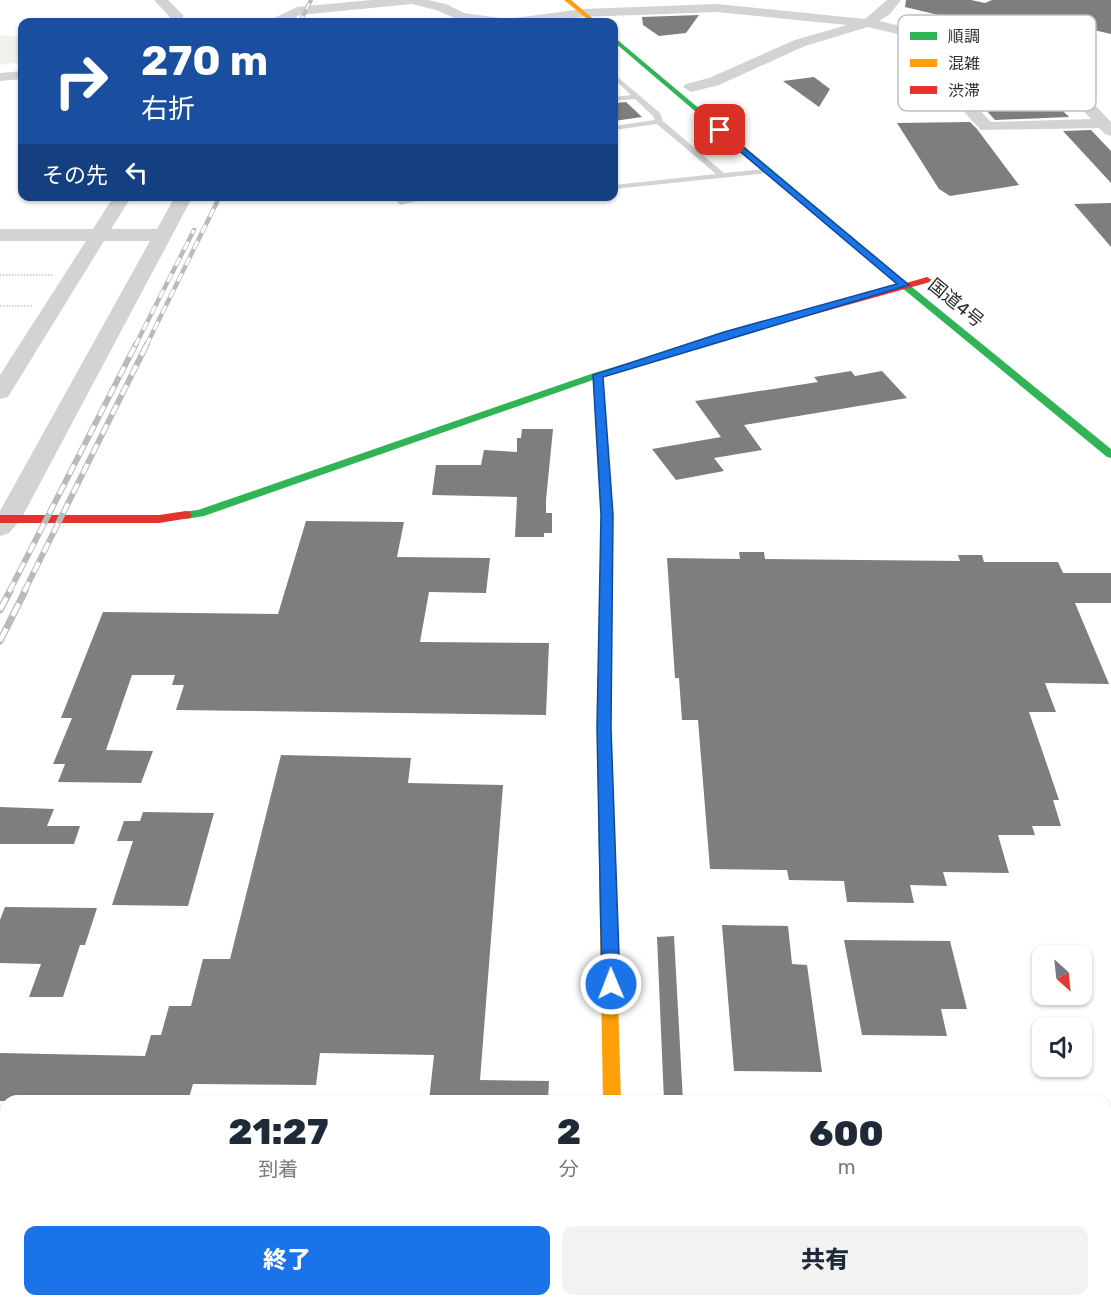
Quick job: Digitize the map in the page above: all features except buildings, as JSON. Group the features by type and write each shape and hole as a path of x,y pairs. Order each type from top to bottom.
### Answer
{"main road":[{"path":"567,0 585,6 597,17"},
{"path":"618,27 718,109"},
{"name":"国道4号","path":"618,42 904,285 1111,455"},
{"name":"国道4号","path":"904,285 931,283 910,266"},
{"path":"3,522 159,519 200,513 598,375 728,334 904,285"},
{"path":"598,375 607,515 604,728 612,1095"}],"street":[{"path":"161,0 176,18"},
{"path":"285,18 297,11 406,0 441,4 461,16 474,18"},
{"path":"782,0 787,14"},
{"path":"691,87 714,82 800,43 868,23 885,11 894,0"},
{"path":"532,18 585,6"},
{"path":"597,17 717,8 868,23 898,30"},
{"path":"0,69 18,67"},
{"path":"0,77 18,75"},
{"path":"973,111 987,127 1107,127"},
{"path":"1092,111 1107,127"},
{"path":"0,392 120,201"},
{"path":"3,522 181,201"},
{"path":"0,235 164,235"}],"lane":[{"path":"618,80 657,115 659,122 723,177"},
{"path":"618,98 636,96"},
{"path":"618,127 659,122"},
{"path":"618,187 768,171"}],"path":[{"path":"0,274 73,275"},
{"path":"0,306 53,307"}],"shaded area":[{"path":"0,35 18,37 18,63 0,65"}],"railway":[{"path":"302,18 311,0"},
{"path":"146,346 218,201"},
{"path":"135,346 194,230"},
{"path":"9,592 136,344"},
{"path":"24,592 147,344"},
{"path":"0,610 10,591"},
{"path":"0,641 25,591"}],"traffic: fast":[{"path":"618,42 904,285 1111,455"},
{"path":"186,515 200,513 598,375 787,319"},
{"path":"598,375 607,515 604,728 608,929"}],"traffic: slow":[{"path":"567,0 589,18"},
{"path":"608,929 612,1095"}],"traffic: jam":[{"path":"787,319 927,280"},
{"path":"0,519 159,519 186,515"}],"route":[{"path":"611,984 604,728 607,515 598,375 728,334 904,285 720,130"}]}
